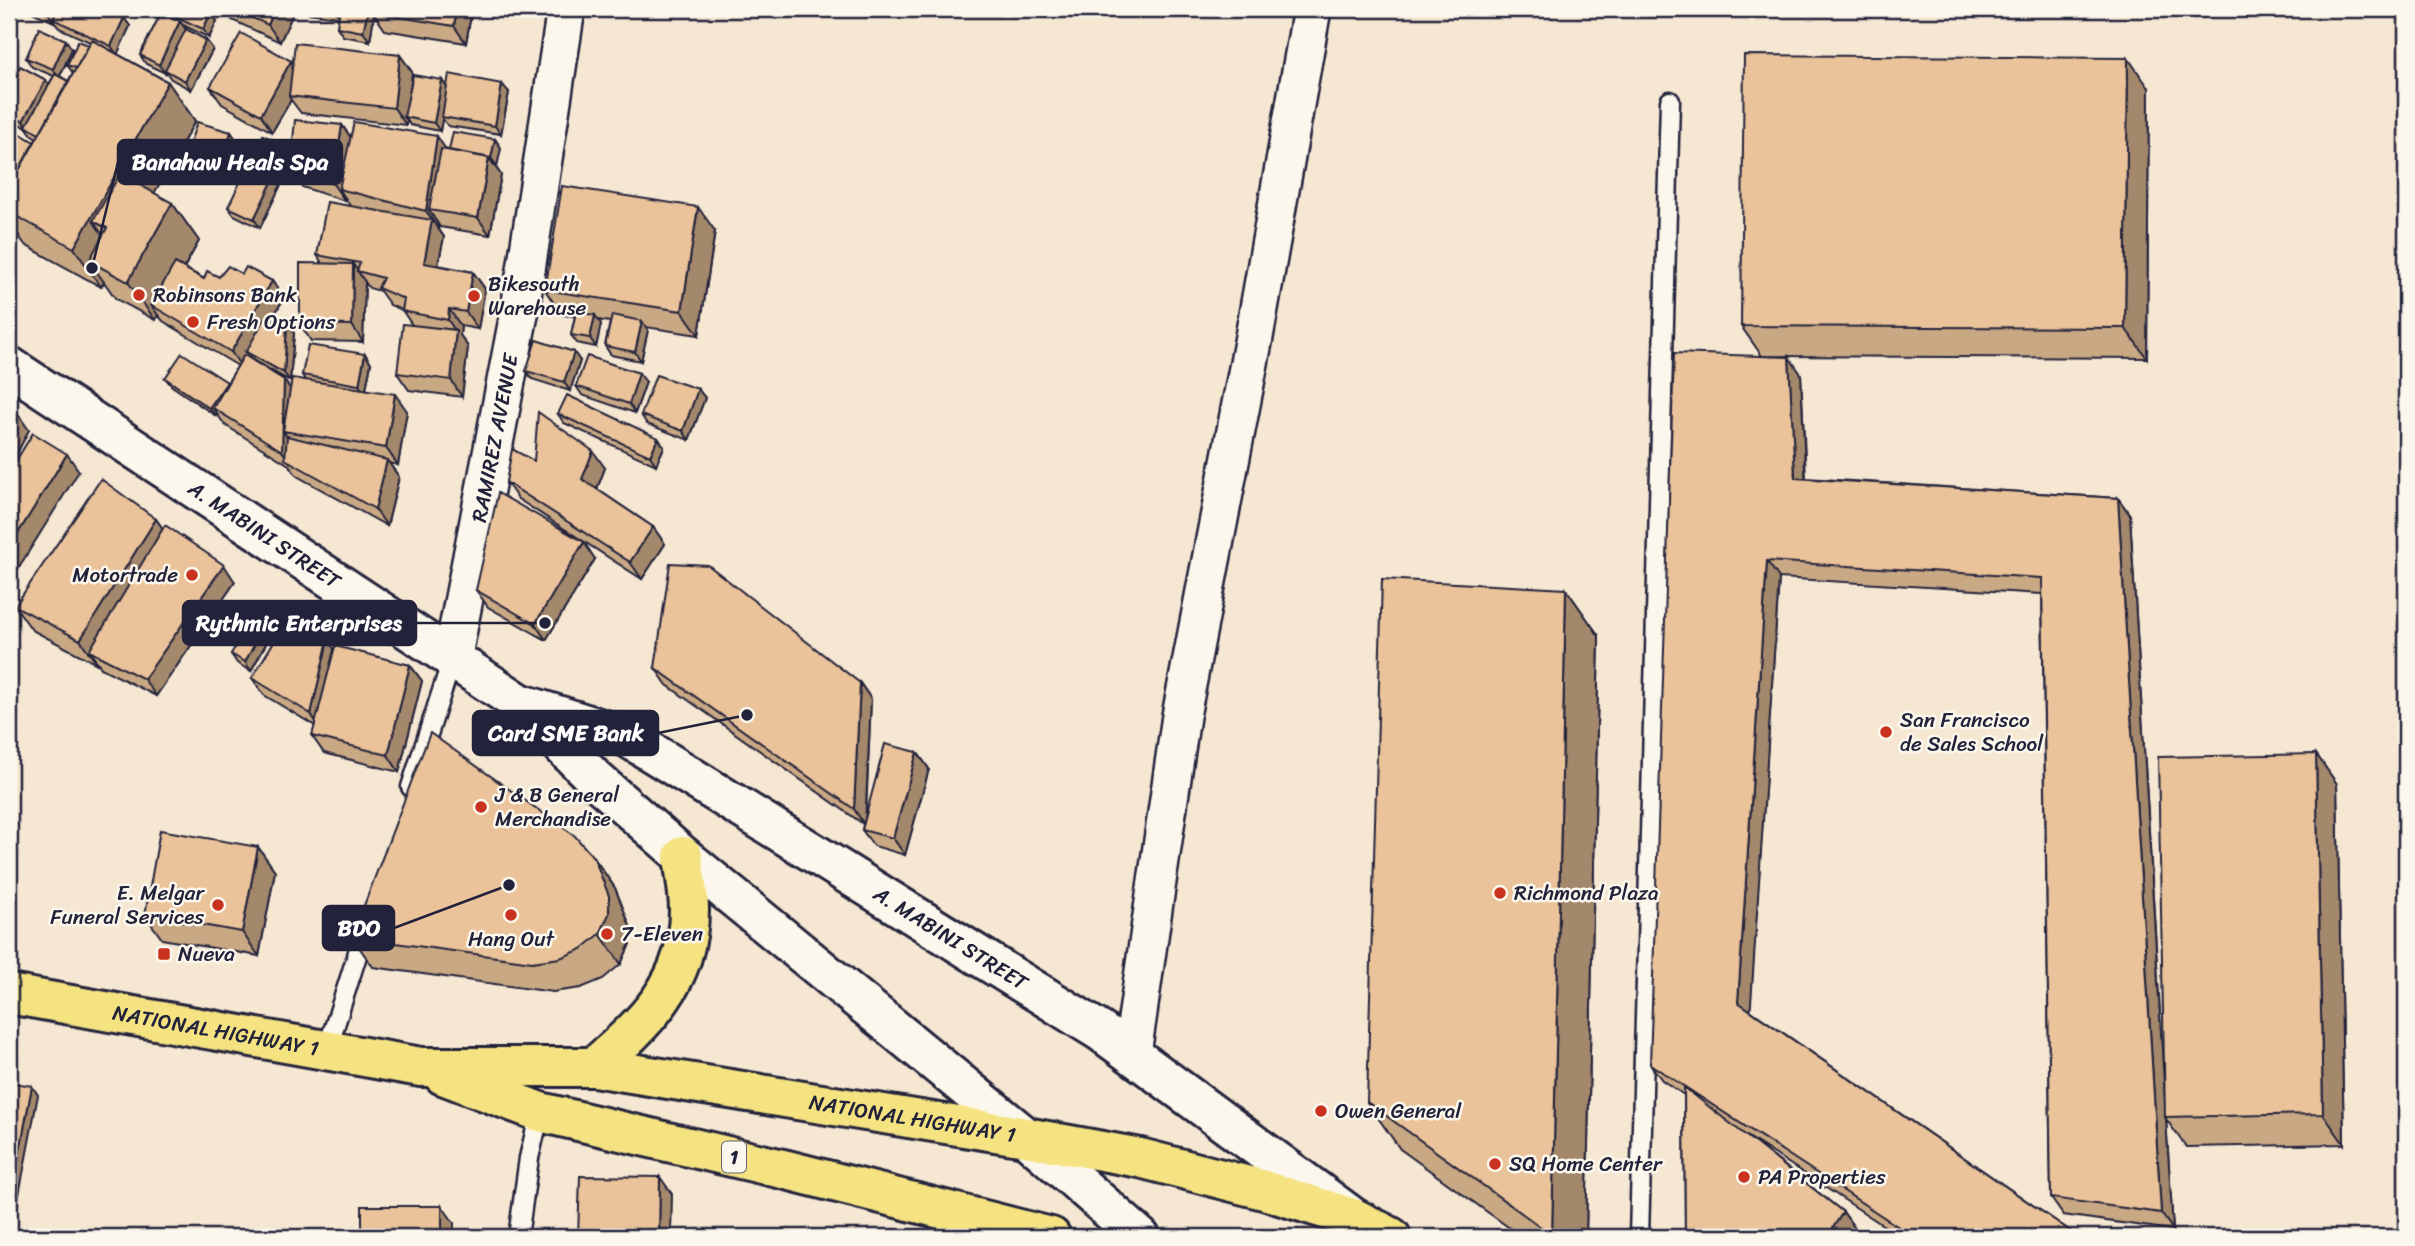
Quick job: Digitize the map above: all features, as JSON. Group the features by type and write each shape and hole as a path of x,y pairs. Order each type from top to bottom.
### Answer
{"highway":[{"path":"594,1066 641,1026 661,1001 676,973 686,942 689,910 683,856"},
{"name":"NATIONAL HIGHWAY 1","path":"9,994 422,1067 594,1066 1026,1137 1140,1158 1356,1219 1391,1237"},
{"name":"NATIONAL HIGHWAY 1","path":"422,1067 540,1112 996,1229 1051,1237"}],"main road":[{"name":"A. MABINI STREET","path":"9,366 521,704 596,780 683,856 1026,1137 1140,1237"},
{"name":"A. MABINI STREET","path":"521,704 627,737 1100,1031 1356,1219"}],"street":[{"name":"RAMIREZ AVENUE","path":"452,660 520,309 566,9"},
{"path":"1132,1054 1181,716 1254,337 1312,9"}],"lane":[{"path":"1639,1237 1670,101"},
{"path":"406,803 452,660"},
{"path":"327,1050 373,907"},
{"path":"518,1237 529,1158 540,1112"}],"building":[{"path":"58,9 104,9 124,18 111,46 53,19"},
{"path":"160,9 203,9 211,13 203,29"},
{"path":"233,9 275,9 268,25"},
{"path":"340,9 368,9 363,32 337,27"},
{"path":"374,9 457,9 454,26 374,13"},
{"path":"161,13 180,21 159,65 140,55"},
{"path":"39,28 66,40 53,69 26,58"},
{"path":"186,29 206,40 185,81 165,70"},
{"path":"241,33 291,61 261,115 210,87"},
{"path":"92,40 168,82 74,248 9,212 9,188"},
{"path":"78,41 89,45 76,68 67,65"},
{"path":"295,43 400,55 394,108 289,96"},
{"path":"1744,55 2128,58 2125,328 1741,326"},
{"path":"20,66 46,80 23,121 9,113 9,88"},
{"path":"55,74 68,81 39,134 26,126"},
{"path":"449,74 502,84 495,126 442,117"},
{"path":"413,75 442,80 434,123 404,117"},
{"path":"295,120 342,125 333,184 290,171"},
{"path":"197,122 231,132 220,166 186,155"},
{"path":"354,122 437,136 426,211 339,189"},
{"path":"9,127 34,142 9,188"},
{"path":"453,132 495,139 491,158 449,150"},
{"path":"263,135 289,147 254,219 228,207"},
{"path":"441,149 489,158 478,218 429,210"},
{"path":"120,174 172,203 128,282 89,261 107,228 93,221"},
{"path":"562,186 698,207 682,311 545,290"},
{"path":"327,202 432,220 424,263 473,272 466,312 449,309 448,320 402,311 404,299 378,288 383,278 357,271 360,263 317,255"},
{"path":"175,263 204,279 207,271 219,277 228,266 242,274 246,267 272,281 231,352 151,305"},
{"path":"300,263 353,264 352,325 300,324"},
{"path":"576,312 595,315 590,338 571,335"},
{"path":"612,315 642,321 635,352 605,346"},
{"path":"265,318 287,324 284,373 246,352"},
{"path":"403,324 456,330 451,380 397,373"},
{"path":"536,340 574,352 564,382 526,371"},
{"path":"308,345 365,354 359,385 302,375"},
{"path":"182,353 227,382 209,408 165,378"},
{"path":"1674,353 1789,357 1795,478 2118,498 2161,1213 2051,1198 2042,578 1767,561 1738,1002 2079,1237 1914,1237 1650,1064"},
{"path":"244,355 284,380 282,451 213,408"},
{"path":"587,356 639,373 629,404 576,386"},
{"path":"656,375 698,389 683,431 641,415"},
{"path":"292,378 395,394 386,448 283,431"},
{"path":"567,395 658,438 650,456 558,414"},
{"path":"9,409 17,413 9,429"},
{"path":"538,412 593,451 582,479 653,527 630,562 506,482 512,449 534,461"},
{"path":"33,433 67,454 9,548 9,472"},
{"path":"287,436 387,460 375,509 285,459"},
{"path":"101,479 156,519 80,640 15,606"},
{"path":"498,493 584,542 535,624 476,590"},
{"path":"165,525 224,565 144,679 89,651"},
{"path":"670,563 708,565 860,683 854,809 655,668"},
{"name":"Richmond Plaza","path":"1382,579 1566,589 1552,1235 1367,1102"},
{"path":"255,611 269,618 245,662 231,654"},
{"path":"288,618 328,640 311,714 252,678"},
{"path":"335,646 410,665 388,755 312,736"},
{"path":"430,733 575,836 594,858 609,896 609,914 600,934 582,949 560,958 532,962 352,937"},
{"path":"885,744 917,752 893,838 862,830"},
{"path":"2316,754 2323,1114 2165,1117 2158,757"},
{"path":"160,830 258,847 242,932 145,915"},
{"path":"9,1082 32,1086 9,1209"},
{"name":"PA Properties","path":"1684,1087 1843,1212 1827,1237 1685,1237"},
{"path":"580,1176 660,1177 659,1237 578,1237"},
{"path":"362,1206 442,1206 442,1237 362,1237"}],"place":[{"name":"Banahaw Heals Spa","path":"92,268"},
{"name":"Robinsons Bank","path":"139,295"},
{"name":"Bikesouth Warehouse","path":"474,296"},
{"name":"Fresh Options","path":"193,322"},
{"name":"Motortrade","path":"192,575"},
{"name":"Rythmic Enterprises","path":"545,623"},
{"name":"Card SME Bank","path":"747,715"},
{"name":"San Francisco de Sales School","path":"1886,732"},
{"name":"J & B General Merchandise","path":"481,807"},
{"name":"BDO","path":"509,885"},
{"name":"Richmond Plaza","path":"1500,893"},
{"name":"E. Melgar Funeral Services","path":"218,905"},
{"name":"Hang Out","path":"511,915"},
{"name":"7-Eleven","path":"607,934"},
{"name":"Nueva","path":"164,954"},
{"name":"Owen General","path":"1321,1111"},
{"name":"SQ Home Center","path":"1495,1164"},
{"name":"PA Properties","path":"1744,1177"}]}
